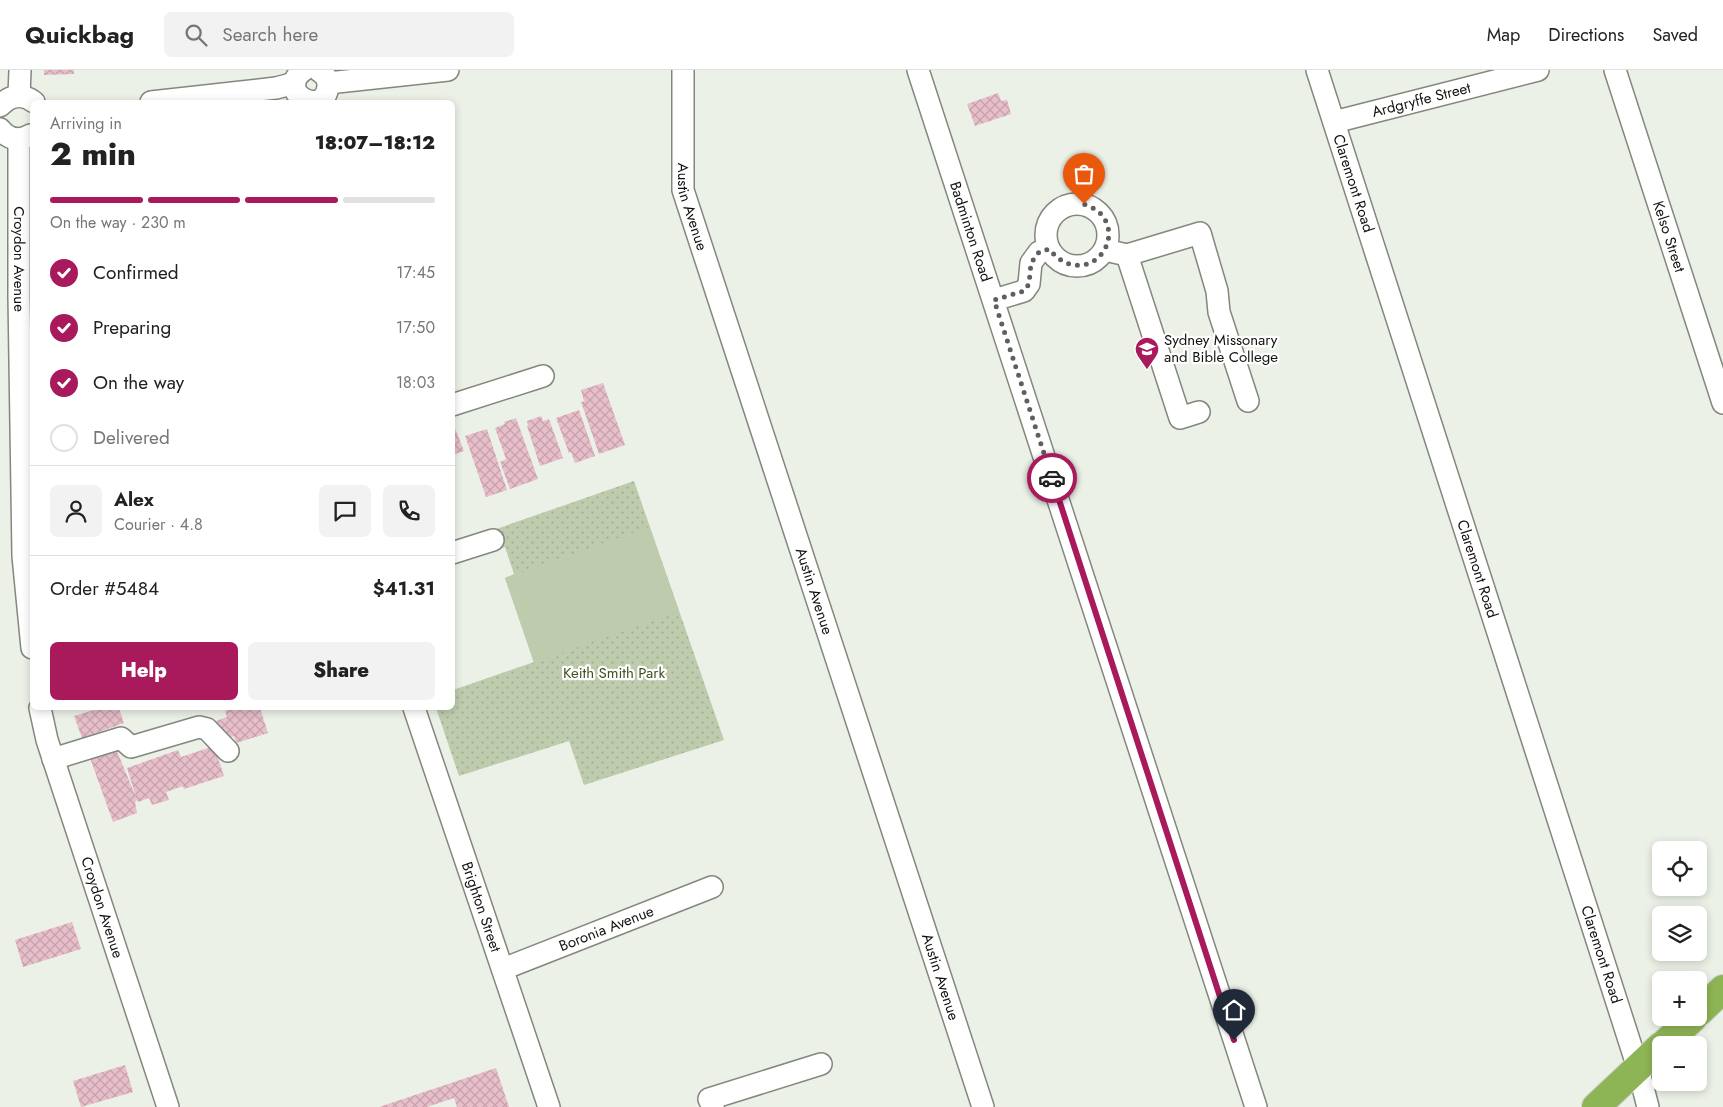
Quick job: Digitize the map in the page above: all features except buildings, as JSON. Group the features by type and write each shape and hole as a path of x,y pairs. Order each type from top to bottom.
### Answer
{"highway":[{"path":"1707,1005 1723,990"},
{"path":"1673,1036 1683,1026"},
{"path":"1596,1107 1652,1055"}],"street":[{"path":"0,106 5,100 12,97 26,99 20,70"},
{"path":"317,100 327,92 323,76 448,70"},
{"name":"Austin Avenue","path":"683,70 683,190 983,1107"},
{"name":"Badminton Road","path":"918,70 1256,1107"},
{"name":"Claremont Road","path":"1317,70 1638,1068 1648,1107"},
{"name":"Ardgryffe Street","path":"1334,122 1538,70"},
{"name":"Kelso Street","path":"1616,70 1723,403"},
{"path":"300,76 297,93 306,100"},
{"path":"169,100 276,88 300,76"},
{"path":"0,130 6,136 26,136"},
{"name":"Croydon Avenue","path":"26,136 19,323 23,556 30,628"},
{"path":"1073,203 1084,204 1097,210 1104,218 1108,228 1105,250 1090,264 1077,266 1066,264 1057,259 1049,249 1046,239 1048,221 1055,212 1073,203"},
{"path":"1105,250 1127,255 1200,233 1217,291 1219,312 1248,401"},
{"path":"994,300 1024,291 1029,284 1031,263 1039,252 1049,249"},
{"path":"1127,255 1180,418 1199,412"},
{"path":"455,403 543,376"},
{"path":"455,552 493,540"},
{"name":"Croydon Avenue","path":"40,710 46,740 168,1107"},
{"name":"Brighton Street","path":"415,710 549,1107"},
{"path":"53,759 121,738 131,748 199,727 207,728 228,751"},
{"name":"Boronia Avenue","path":"502,969 712,887"},
{"path":"713,1107 709,1099 821,1064"}],"green space":[{"name":"Keith Smith Park","path":"634,481 724,740 584,785 569,741 459,776 437,710 455,710 455,689 534,662 505,578 514,574 505,547 455,564 455,543"},
{"path":"649,527 679,611 534,663 505,578"}],"way so far":[{"path":"1052,478 994,300 1024,291 1029,284 1031,263 1039,252 1049,249 1057,259 1066,264 1077,266 1090,264 1099,257 1105,250 1108,228 1104,218 1097,210 1084,204"}],"place":[{"name":"Sydney Missonary and Bible College","path":"1147,370"}],"route":[{"path":"1052,478 1234,1040"}]}
